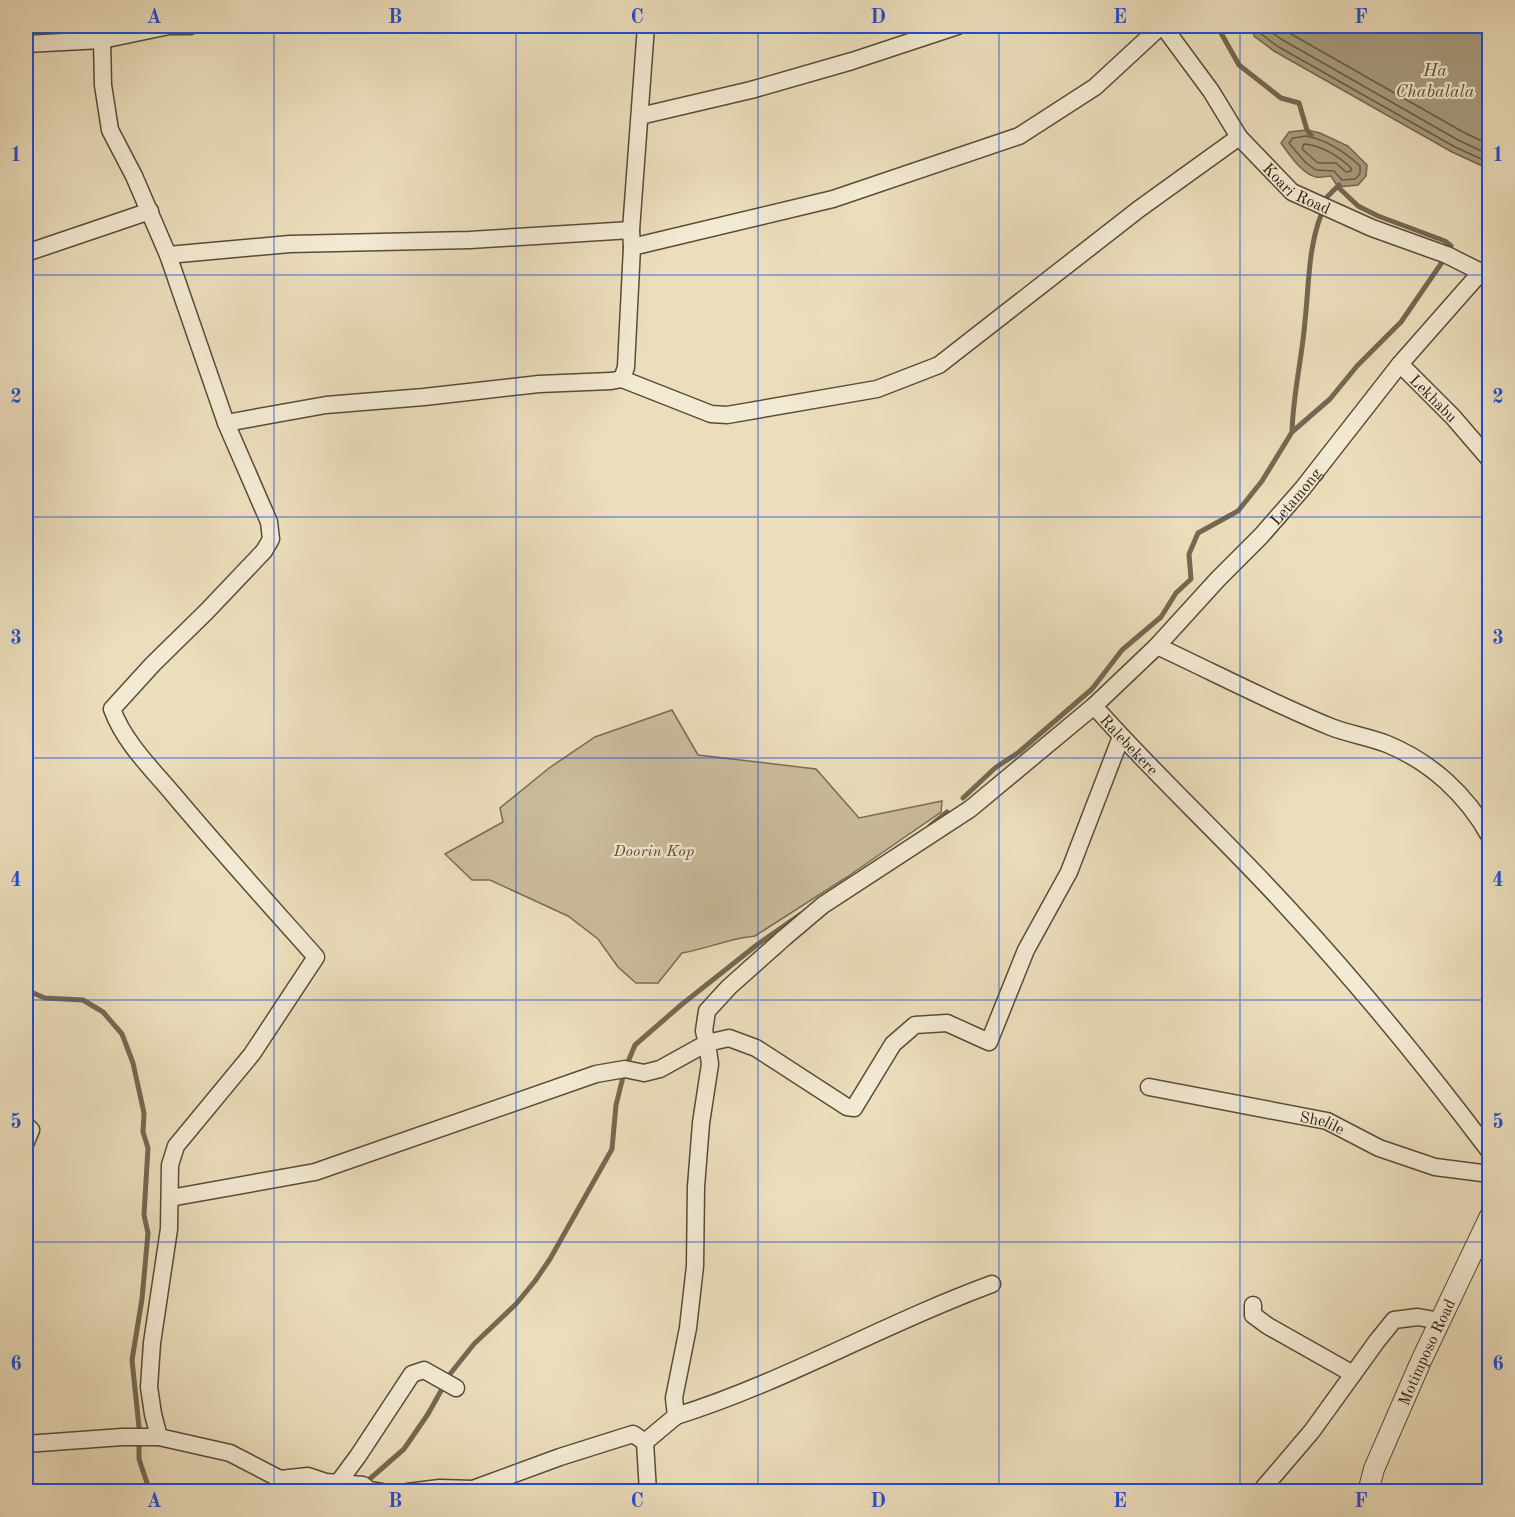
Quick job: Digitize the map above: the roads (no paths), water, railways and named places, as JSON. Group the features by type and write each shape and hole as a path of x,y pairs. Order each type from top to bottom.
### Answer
{"street":[{"path":"26,44 100,33 190,26"},
{"path":"622,379 626,367 631,230 646,26"},
{"path":"640,116 752,90 852,61 958,26"},
{"path":"632,247 833,199 1019,136 1095,87 1162,26"},
{"name":"Koari Road","path":"1162,26 1211,90 1239,138 1292,192 1372,228 1447,255 1485,274"},
{"path":"100,33 103,85 110,130 134,176 168,255 226,423 269,522 271,539 256,560 112,709 117,723 132,745 316,957 252,1054 176,1146 170,1165 169,1229 152,1342 149,1386 153,1437"},
{"path":"226,423 326,405 538,384 622,379 711,414 727,415 877,389 939,365 1139,209 1239,138"},
{"path":"26,253 150,211"},
{"path":"168,255 290,244 470,240 631,230"},
{"name":"Letamong","path":"1094,706 1157,646 1261,536 1303,488 1401,364 1485,274"},
{"name":"Lekhabu","path":"1401,364 1453,417 1490,460"},
{"path":"1157,646 1332,727 1387,744 1429,767 1457,790 1490,837"},
{"name":"Ralebekere","path":"676,1416 674,1398 688,1328 695,1266 696,1188 701,1123 710,1064 704,1032 707,1011 729,987 823,905 970,809 1094,706 1121,737 1287,906 1388,1023 1490,1152"},
{"path":"170,1198 315,1172 596,1074 625,1070 644,1073 660,1069 707,1043 729,1038 756,1048 847,1107 854,1108 893,1044 915,1025 947,1023 989,1042 1026,950 1069,872 1121,737"},
{"name":"Shelile","path":"1149,1088 1327,1121 1379,1148 1435,1167 1490,1174"},
{"path":"26,1125 31,1130 26,1142"},
{"name":"Motimposo Road","path":"1368,1491 1374,1469 1490,1216"},
{"path":"645,1442 676,1416 755,1388 954,1298 992,1284"},
{"path":"1253,1305 1253,1315 1268,1326 1353,1374"},
{"path":"1260,1491 1312,1431 1394,1320 1418,1317 1440,1321"},
{"path":"338,1483 412,1374 424,1370 456,1388"},
{"path":"407,1491 440,1488 473,1489 560,1457 633,1434 645,1442"},
{"path":"26,1444 153,1437 230,1453 280,1479 308,1476 326,1482 363,1485 369,1490 382,1491"},
{"path":"645,1442 648,1491"}],"water":[{"name":"Ha Chabalala","path":"1252,26 1489,26 1489,169 1452,152 1274,51 1254,36"},
{"path":"1307,130 1320,133 1348,146 1367,165 1366,176 1358,185 1338,187 1331,176 1311,175 1296,163 1281,143 1289,132"}],"waterway":[{"path":"1224,26 1221,33 1239,65 1281,98 1299,103 1307,130 1311,135"},
{"path":"1327,197 1339,185"},
{"path":"963,798 995,768 1019,752 1092,689 1122,650 1161,617 1176,593 1191,579 1189,554 1198,533 1238,511 1262,481 1292,432 1330,399 1357,366 1401,322 1447,255 1451,246 1445,241 1378,216 1358,206 1338,187"},
{"path":"1292,432 1311,254 1321,215"},
{"path":"930,826 947,812"},
{"path":"450,1374 474,1344 516,1304 535,1281 550,1259 612,1149 616,1105 625,1069 635,1045 758,944 801,914"},
{"path":"26,990 45,998 83,1000 103,1012 122,1034 133,1063 144,1113 143,1132 148,1148 144,1215 148,1233 142,1299 132,1360 139,1427 139,1459 150,1492"},
{"path":"364,1484 404,1449 442,1389"}],"park label":[{"name":"Doorin Kop","path":"654,850"}]}
